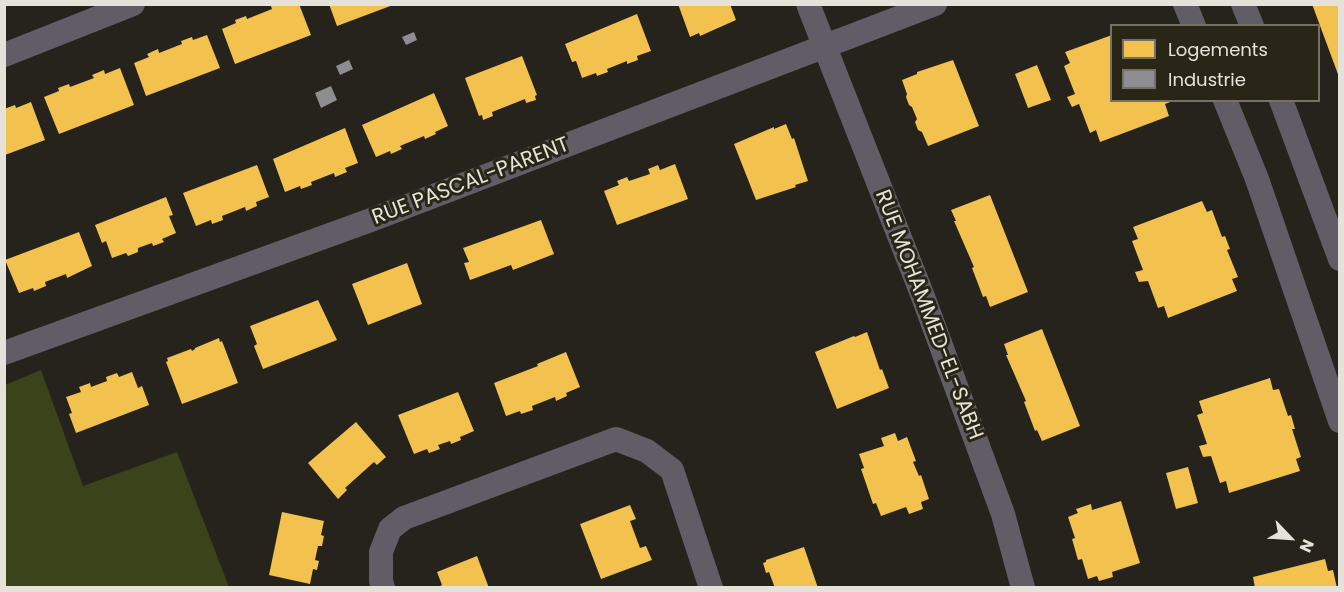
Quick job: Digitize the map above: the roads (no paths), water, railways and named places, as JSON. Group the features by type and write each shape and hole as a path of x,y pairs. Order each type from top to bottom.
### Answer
{"street":[{"path":"4,55 133,4"},
{"name":"RUE MOHAMMED-EL-SABH","path":"808,4 922,294 987,470 1003,514 1023,588"},
{"name":"RUE PASCAL-PARENT","path":"4,353 371,220 935,4"},
{"path":"1185,4 1193,24"},
{"path":"1244,4 1251,24"},
{"path":"1226,102 1257,179 1340,421"},
{"path":"1282,102 1340,259"},
{"path":"383,588 381,552 390,530 404,518 616,439 647,451 672,470 711,588"}]}
